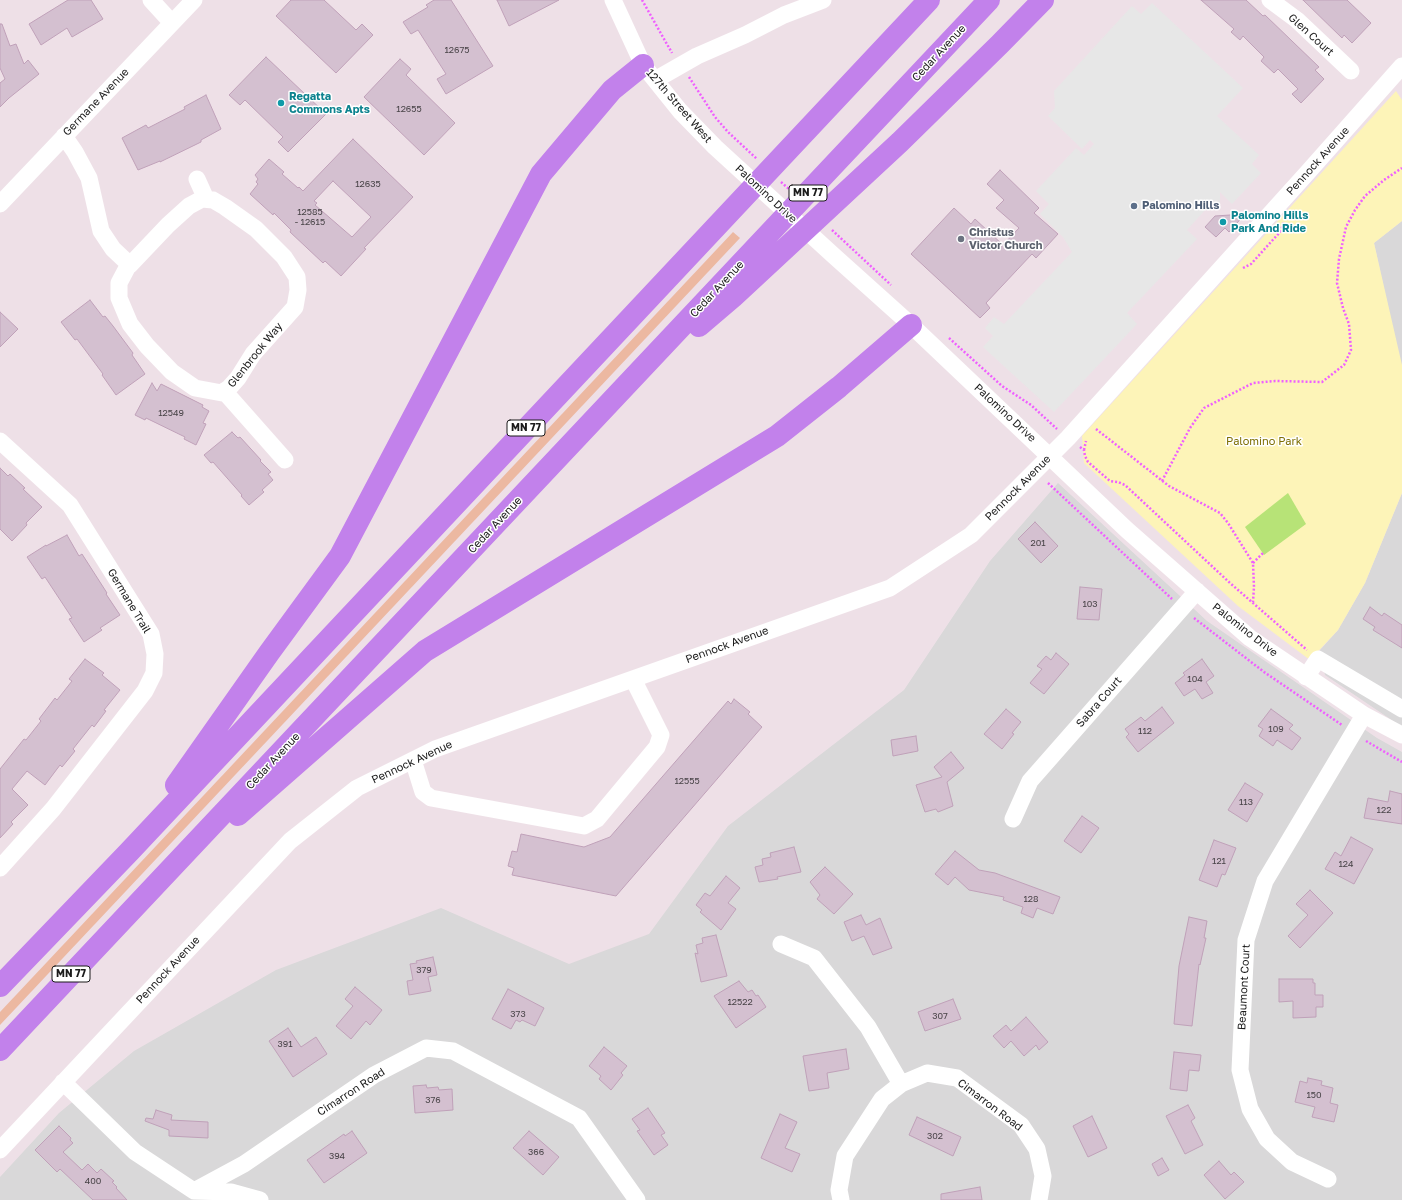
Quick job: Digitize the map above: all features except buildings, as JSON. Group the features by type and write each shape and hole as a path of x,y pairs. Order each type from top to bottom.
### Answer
{"highway":[{"name":"Cedar Avenue","path":"0,1050 989,0"},
{"path":"626,387 733,298 900,142 1043,0"},
{"name":"MN 77","path":"0,986 129,852 927,2"},
{"path":"129,852 265,659 340,556 541,174 612,90 649,72"},
{"path":"142,899 425,652 777,436 839,387 911,325"}],"street":[{"path":"151,0 172,23"},
{"name":"Germane Avenue","path":"0,204 194,0"},
{"name":"127th Street West","path":"613,0 649,72 680,110 715,147"},
{"path":"780,0 783,6 795,0"},
{"path":"649,72 697,56 745,35 784,15 822,0"},
{"name":"Glen Court","path":"1270,0 1297,20 1351,71"},
{"name":"Pennock Avenue","path":"0,1150 290,841 356,788 435,749 890,588 971,535 1068,438 1399,76"},
{"path":"64,136 75,152 89,178 101,231 113,249 130,265"},
{"name":"Palomino Drive","path":"715,147 911,325 1127,530 1196,592 1250,638 1364,715 1402,735"},
{"path":"197,179 206,199"},
{"name":"Glenbrook Way","path":"202,199 206,199 213,200 225,207 256,229 284,257 298,277 295,307 252,354 238,378 222,393 194,388 172,372 147,346 130,324 119,298 119,283 128,266 162,230 189,206 202,199"},
{"name":"Glenbrook Way","path":"224,391 285,460"},
{"name":"Germane Trail","path":"0,441 70,505 151,634 155,658 154,673 146,691 53,809 0,868"},
{"name":"Sabra Court","path":"1014,819 1030,780 1196,592"},
{"path":"1306,676 1318,659 1402,709"},
{"path":"413,760 423,792 431,798 584,826 597,819 657,747 661,735 633,679"},
{"name":"Beaumont Court","path":"1328,1179 1292,1162 1267,1139 1250,1108 1240,1070 1246,940 1265,881 1364,715"},
{"path":"781,944 814,958 868,1027 902,1084"},
{"name":"Cimarron Road","path":"194,1195 244,1164 374,1075 426,1048 452,1051 579,1118 637,1200"},
{"name":"Cimarron Road","path":"841,1200 839,1190 845,1156 882,1099 902,1084 927,1074 957,1078 1021,1125 1037,1149 1043,1176 1039,1200"},
{"path":"63,1082 135,1152 194,1195 231,1192 260,1200"}],"path":[{"path":"728,132 761,163"},
{"path":"1162,481 1190,428 1204,408 1253,382 1322,382 1344,365 1351,350 1349,324 1343,308 1337,283 1339,259 1346,227 1355,210 1365,196 1384,180 1402,168"},
{"path":"778,179 794,194"},
{"path":"828,226 895,289"},
{"path":"946,336 1002,386 1031,405 1068,438 1084,450 1088,462 1105,477 1110,481 1125,485 1230,583 1318,659"},
{"path":"1096,429 1173,489 1220,513 1253,562 1253,603"},
{"path":"1253,562 1263,553"}],"shaded area":[{"name":"Palomino Hills","path":"1152,3 1243,88 1217,116 1259,155 1252,164 1261,173 1232,204 1220,192 1220,208 1206,209 1187,230 1197,239 1127,313 1137,324 1054,412 983,347 993,336 985,328 994,317 1004,324 1072,252 1063,237 1040,214 1049,204 1036,191 1076,148 1084,155 1094,144 1090,140 1082,149 1048,116 1055,108 1054,91 1132,6 1141,14"},
{"path":"1402,221 1402,370 1374,243"},
{"path":"733,232 740,238 0,1025 0,1012"},
{"path":"1058,483 1207,621 1377,738 1402,752 1402,1200 0,1200 0,1177 59,1113 134,1051 276,970 441,908 569,964 649,934 728,826 904,690 990,561"},
{"path":"1402,493 1402,727 1325,675 1320,650 1338,630 1365,583"}],"green space":[{"name":"Palomino Park","path":"1396,91 1402,100 1402,221 1374,243 1402,365 1402,493 1365,583 1338,630 1310,660 1238,606 1084,463 1082,436"},
{"path":"1288,493 1306,524 1264,555 1245,527"}],"place":[{"name":"Regatta Commons Apts","path":"281,103"},
{"name":"Palomino Hills","path":"1134,206"},
{"name":"Palomino Hills Park And Ride","path":"1223,222"},
{"name":"Christus Victor Church","path":"961,239"}]}
